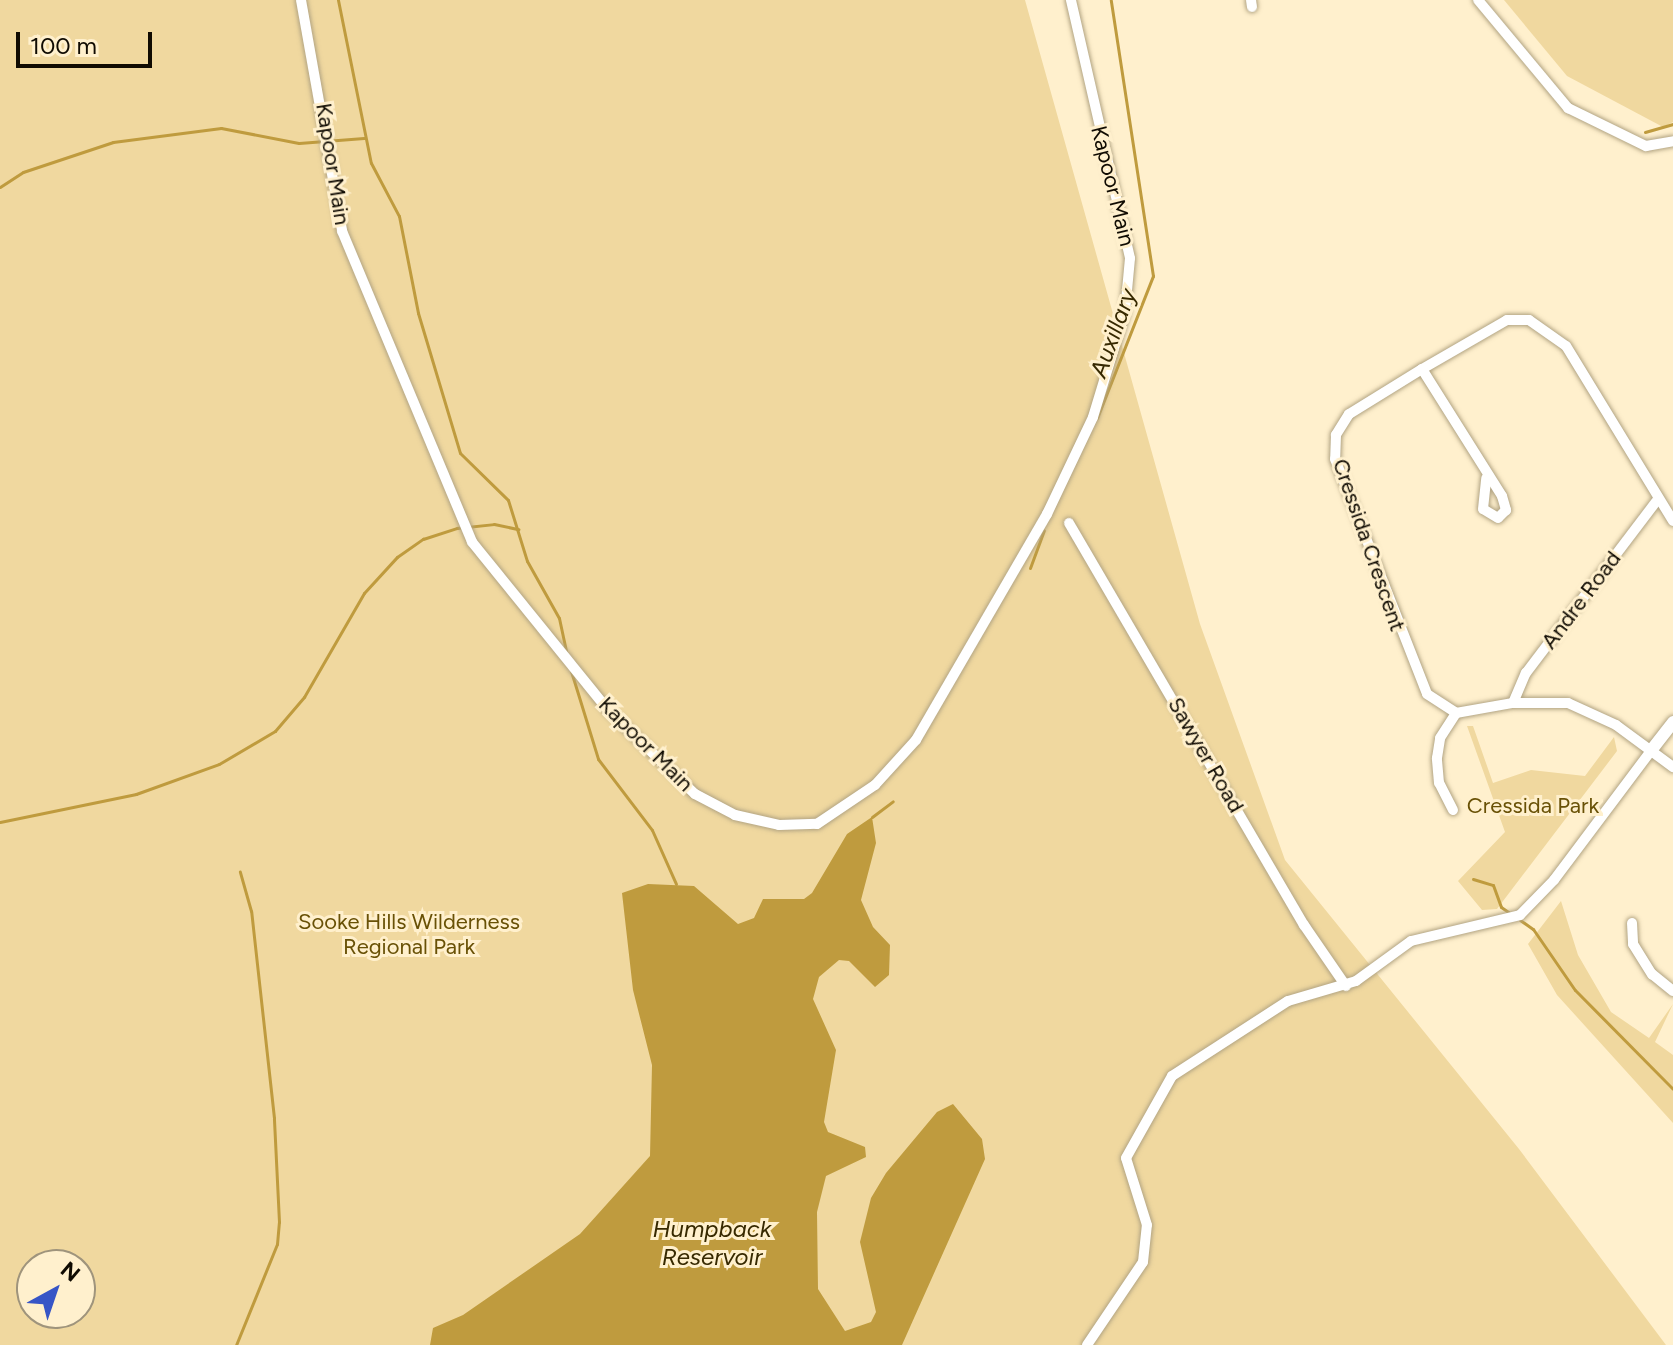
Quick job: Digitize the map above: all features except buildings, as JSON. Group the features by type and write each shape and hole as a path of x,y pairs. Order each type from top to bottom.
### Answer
{"street":[{"name":"Kapoor Main","path":"301,0 342,231 472,542 608,710 695,794 735,815 779,825 817,824 875,785 916,740 1047,514 1093,417 1125,312 1130,258 1071,0"},
{"path":"1478,0 1568,108 1646,146 1673,141"},
{"name":"Cressida Crescent","path":"1456,713 1427,694 1416,677 1335,459 1336,435 1349,414 1507,320 1548,329 1566,346 1656,502 1673,521"},
{"path":"1422,369 1486,478"},
{"name":"Andre Road","path":"1513,703 1526,673 1656,502"},
{"name":"Sawyer Road","path":"1069,523 1304,925 1346,986"},
{"path":"1453,810 1439,783 1437,758 1440,738 1456,713 1513,703 1568,703 1653,748 1673,767"},
{"path":"1087,1345 1143,1262 1147,1225 1126,1158 1166,1083 1182,1065 1233,1040 1288,1001 1346,986 1411,941 1520,915 1554,880 1673,722"},
{"path":"1632,923 1633,944 1652,974 1673,991"}],"green space":[{"name":"Sooke Hills Wilderness Regional Park","path":"0,0 1025,0 1200,624 1285,860 1519,1149 1666,1345 0,1345"},
{"path":"1504,0 1673,0 1673,122 1663,127 1567,76"},
{"name":"Cressida Park","path":"1467,726 1473,726 1493,783 1531,770 1585,776 1614,737 1617,751 1497,909 1482,910 1458,881 1505,832"},
{"path":"1561,901 1578,955 1611,1012 1649,1038 1673,1004 1655,1042 1673,1055 1673,1123 1557,995 1528,944"}],"water":[{"name":"Humpback Reservoir","path":"872,817 876,843 861,900 873,927 890,945 889,975 875,987 849,961 839,960 819,977 813,999 836,1050 824,1122 828,1132 865,1147 866,1157 826,1176 817,1212 818,1289 845,1331 871,1322 876,1312 860,1242 871,1198 886,1173 937,1112 953,1104 982,1139 985,1159 902,1345 430,1345 433,1328 463,1315 580,1234 650,1156 652,1065 633,990 622,893 648,884 694,886 738,924 754,918 763,899 804,899 812,893 847,834"}],"waterway":[{"path":"338,0 371,163 399,216 418,313 460,453 508,500 527,561 559,618 566,652"},
{"name":"Auxillary","path":"1097,418 1153,276 1111,0"},
{"path":"1645,132 1673,124"},
{"path":"0,187 23,172 113,142 221,128 299,143 364,138"},
{"path":"0,822 136,794 219,764 275,731 304,697 364,593 397,557 423,539 457,528 494,524 518,529"},
{"name":"Auxillary","path":"1030,568 1044,530"},
{"path":"571,671 598,759 652,830 676,884"},
{"name":"Auxillary","path":"872,817 893,801"},
{"path":"236,1345 277,1244 279,1222 274,1118 251,911 240,872"},
{"path":"1473,879 1493,885 1501,907 1510,913"},
{"path":"1520,920 1533,929 1575,990 1673,1089"}]}
